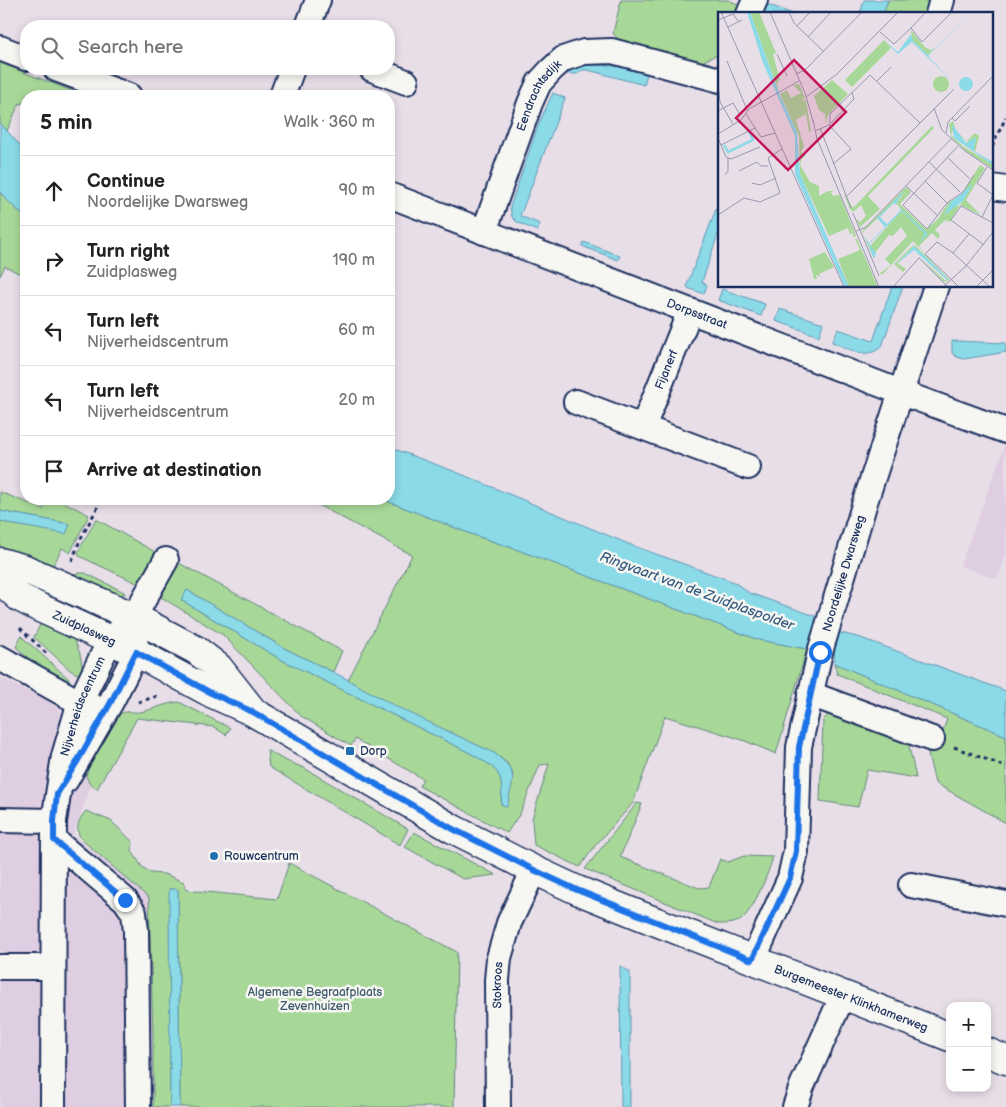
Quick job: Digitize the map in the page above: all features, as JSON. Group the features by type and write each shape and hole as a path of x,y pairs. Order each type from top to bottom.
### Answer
{"main road":[{"name":"Zuidplasweg","path":"0,562 25,569 134,617 196,650 218,667 253,712"},
{"name":"Zuidplasweg","path":"0,580 19,597 136,652 211,693 253,712 453,829 534,870 577,890 752,960"},
{"name":"Burgemeester Klinkhamerweg","path":"752,960 946,1035"},
{"path":"991,1054 1006,1060"}],"street":[{"path":"310,20 318,0"},
{"path":"0,48 20,56"},
{"name":"Eendrachtsdijk","path":"484,232 533,96 539,83 563,59 584,52 612,51 718,79"},
{"path":"72,75 114,90"},
{"path":"284,90 290,75"},
{"path":"388,75 406,82"},
{"name":"Dorpsstraat","path":"395,197 1006,430"},
{"name":"Noordelijke Dwarsweg","path":"752,960 790,878 796,851 799,747 820,652 865,502 935,288"},
{"name":"Fijanerf","path":"642,427 690,311"},
{"path":"576,402 748,466"},
{"path":"136,652 134,617 166,560"},
{"name":"Nijverheidscentrum","path":"53,1107 52,967 54,830 57,794 64,756 80,702 110,640 134,617"},
{"name":"Nijverheidscentrum","path":"57,794 105,712 136,652"},
{"path":"0,658 80,702 105,712"},
{"path":"810,694 932,739"},
{"path":"0,820 54,830 125,900 134,913 136,931 138,1107"},
{"name":"Stokroos","path":"498,1107 497,980 499,958 509,923 534,870"},
{"path":"911,885 1006,904"},
{"path":"0,967 52,967"},
{"path":"795,1107 802,1086 843,996"}],"path":[{"path":"994,143 1006,117"},
{"path":"70,565 80,540 99,505"},
{"path":"932,739 1006,767"}],"shaded area":[{"path":"1005,444 1006,556 997,579 960,566"},
{"path":"0,678 48,701 105,746 73,835 154,900 162,1107 0,1107"}],"green space":[{"path":"621,0 728,0 745,7 744,12 718,12 718,54 700,63 625,48 613,33"},
{"path":"888,0 921,0 929,2 926,12 884,12"},
{"path":"0,63 20,71 20,75 31,75 70,90 20,90 20,104 7,131 0,123"},
{"path":"0,192 20,212 20,274 5,266 0,276"},
{"path":"0,492 20,500 20,505 33,505 43,509 45,505 70,505 89,515 70,553 62,548 50,572 0,550 0,521 66,533 70,524 0,511"},
{"path":"395,504 759,640 807,649 776,754 743,740 665,716 633,803 595,846 580,867 534,845 532,819 549,764 540,765 519,816 507,833 419,786 423,779 355,739 351,746 301,716 223,635 161,597 164,585 177,562 342,651 333,672 284,648 187,590 181,600 280,659 487,763 500,777 501,804 507,806 513,774 507,763 494,753 396,707 348,680 412,555 318,505"},
{"path":"96,519 157,553 139,584 79,556 78,552"},
{"path":"78,573 85,573 125,594 107,595 73,576"},
{"path":"44,617 64,630 73,639 81,660 81,676 70,670 34,637"},
{"path":"21,636 70,680 68,685 47,675 16,647"},
{"path":"834,663 1006,736 1006,823 935,783 927,750 930,744 938,745 947,719 837,674"},
{"path":"179,702 230,728 226,735 214,727 137,718 97,789 89,783 86,776 88,769 120,714 145,711"},
{"path":"830,713 908,742 916,778 867,770 858,807 820,801 823,720"},
{"path":"267,750 284,760 304,768 408,829 400,845 269,767"},
{"path":"637,803 642,804 620,857 699,888 709,887 720,859 728,862 744,856 773,857 755,900 741,920 733,923 718,924 585,869"},
{"name":"Algemene Begraafplaats Zevenhuizen","path":"86,811 111,821 133,842 132,851 142,867 151,873 164,874 184,882 186,890 277,899 289,863 457,952 454,1107 180,1107 178,890 170,889 170,1107 153,1107 149,898 81,839 78,832 78,824"},
{"path":"414,832 496,875 463,879 405,847"}],"water":[{"path":"864,0 888,0 884,12 861,12"},
{"path":"764,3 788,12 761,12"},
{"path":"575,66 617,66 647,74 644,85 588,70 582,70 577,74 564,74"},
{"path":"553,93 565,98 520,216 540,224 537,231 517,222 512,217 510,207 539,123"},
{"path":"0,123 20,145 20,212 0,192"},
{"path":"718,204 718,234 702,282 707,285 704,294 688,288 687,285"},
{"path":"584,242 620,256 618,260 582,246"},
{"path":"891,288 902,288 882,346 870,353 864,353 832,342 838,329 873,341"},
{"path":"722,289 765,304 761,316 718,300"},
{"path":"780,309 823,323 819,336 776,321"},
{"path":"952,341 1006,343 1006,352 964,359 952,353"},
{"name":"Ringvaart van de Zuidplaspolder","path":"395,449 456,472 631,545 734,582 749,593 818,617 817,625 861,638 1006,691 1006,736 834,663 835,649 810,642 807,649 759,640 395,504"},
{"path":"0,511 70,524 66,534 15,525 0,521"},
{"path":"187,590 284,648 341,676 397,707 494,753 511,771 512,782 507,807 501,804 500,777 487,763 280,659 181,600"},
{"path":"169,889 178,889 180,1107 170,1107"},
{"path":"620,966 630,972 630,1107 621,1107"}],"place":[{"name":"Dorp","path":"350,751"},
{"name":"Rouwcentrum","path":"214,856"}],"route":[{"path":"125,900 54,840 54,821 57,794 111,702 136,652 211,693 253,712 453,829 534,870 639,916 752,960 790,878 796,851 799,747 820,652"}]}
